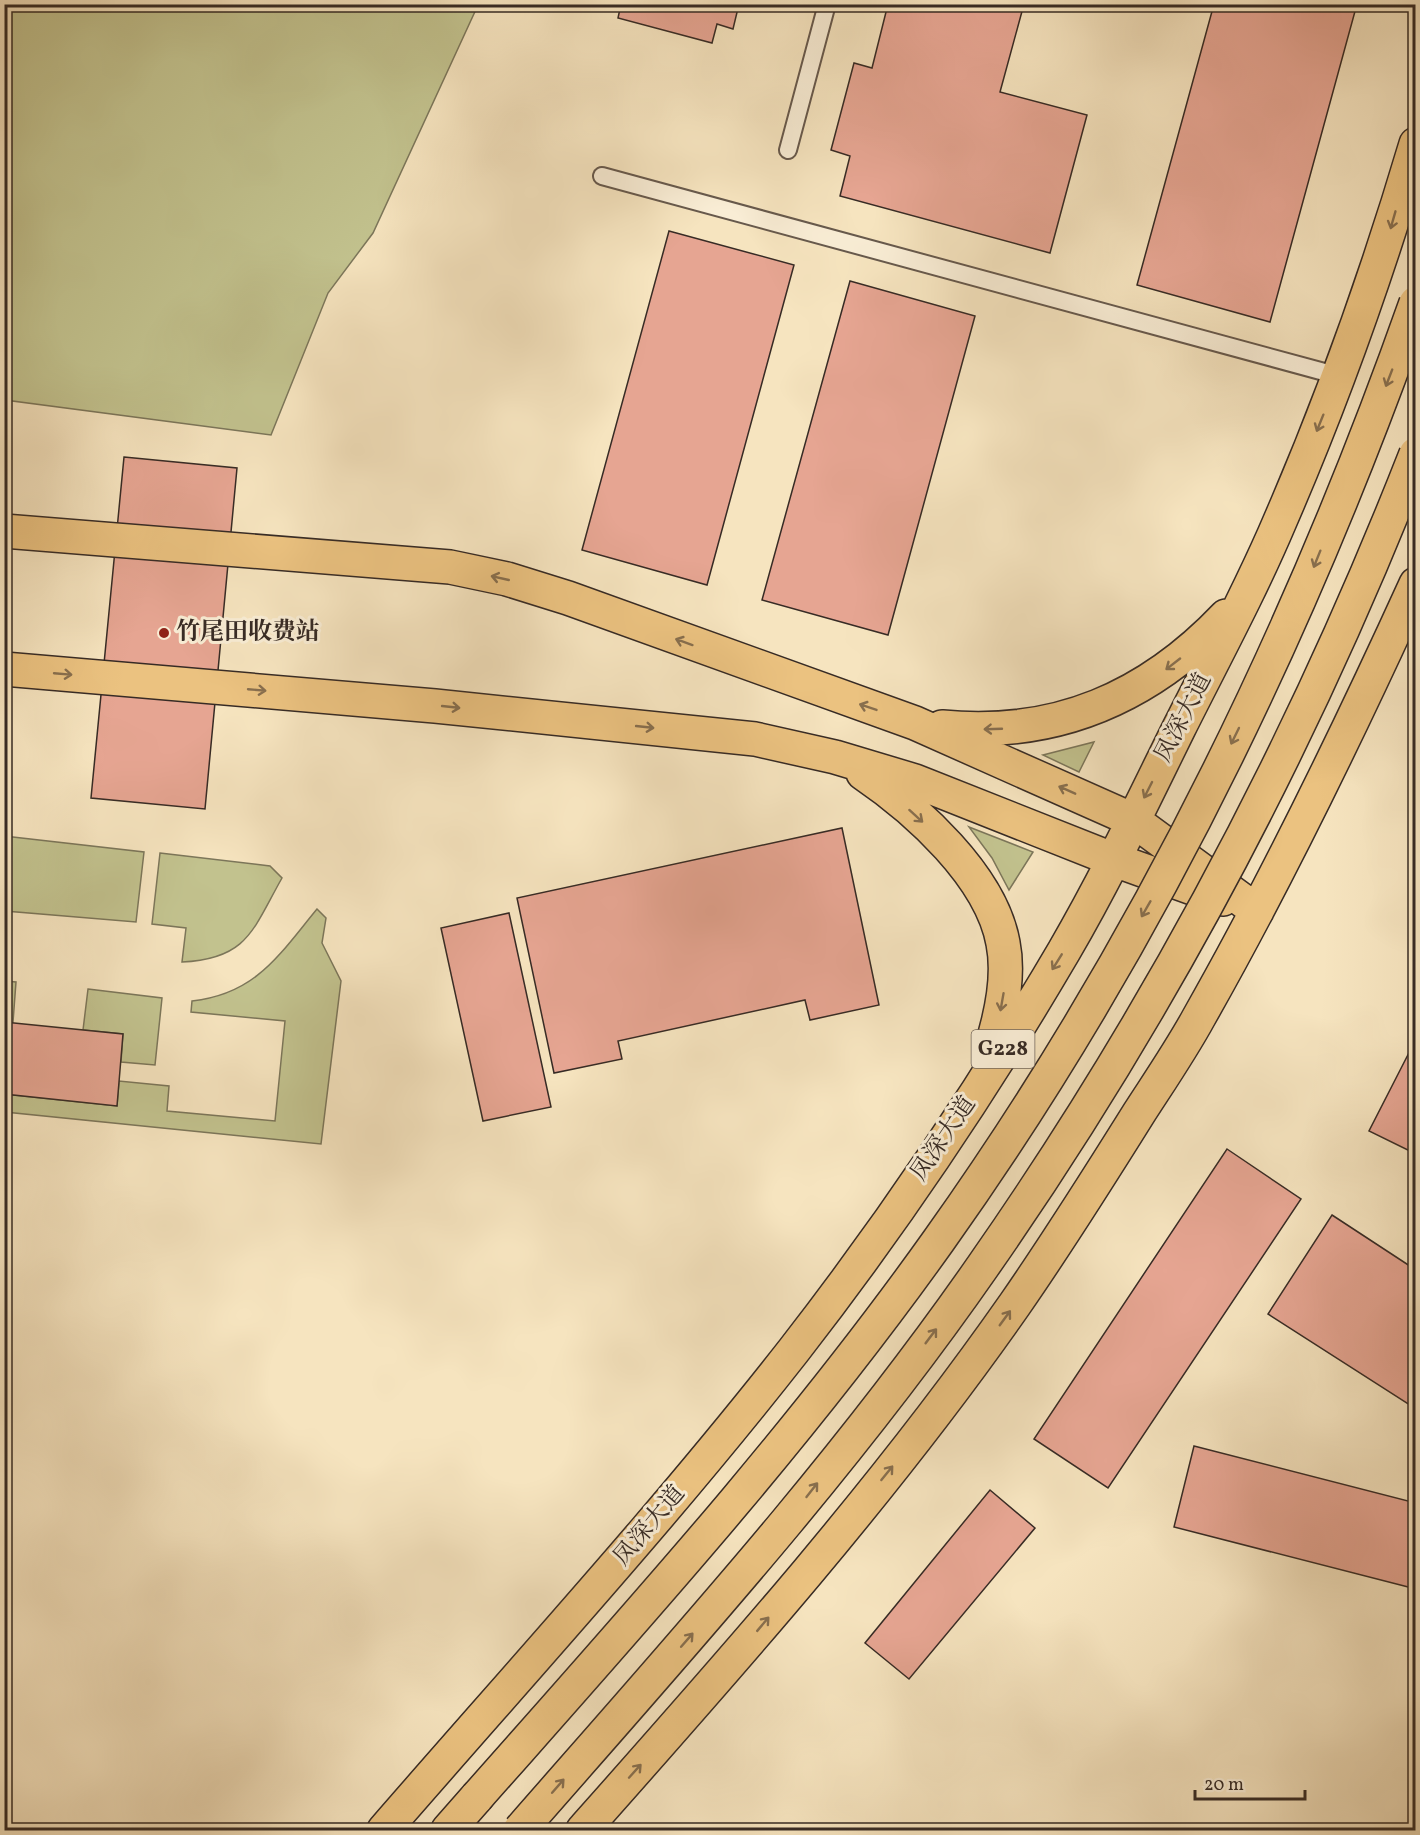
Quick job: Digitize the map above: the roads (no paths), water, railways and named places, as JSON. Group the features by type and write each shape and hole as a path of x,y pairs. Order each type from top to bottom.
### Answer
{"highway":[{"name":"凤深大道","path":"384,1830 650,1526 789,1356 891,1217 979,1087 1065,949 1133,820 1280,523 1339,376 1391,229 1416,144"},
{"name":"凤深大道","path":"448,1830 669,1581 764,1469 855,1354 941,1238 1019,1121 1095,999 1167,873 1247,711 1322,549 1416,303"},
{"path":"520,1830 804,1501 982,1268 1063,1148 1211,897 1263,796 1314,694 1360,592 1416,454"},
{"path":"4,531 461,570 507,579 568,598 915,723 1133,820 1257,911"},
{"path":"583,1830 699,1700 811,1567 922,1430 1015,1305 1198,1019 1257,911 1358,710 1416,584"},
{"path":"915,723 963,729 1011,728 1055,721 1098,708 1161,674 1205,637 1245,594"},
{"path":"4,669 435,706 755,739 835,756 915,781 1112,859 1257,911"},
{"path":"835,756 876,782 930,828 975,882 996,919 1003,941 1006,977 995,1036 979,1087"}],"lane":[{"path":"788,150 827,4"},
{"path":"602,177 1339,376"}],"place":[{"name":"竹尾田收费站","path":"164,633"}]}
